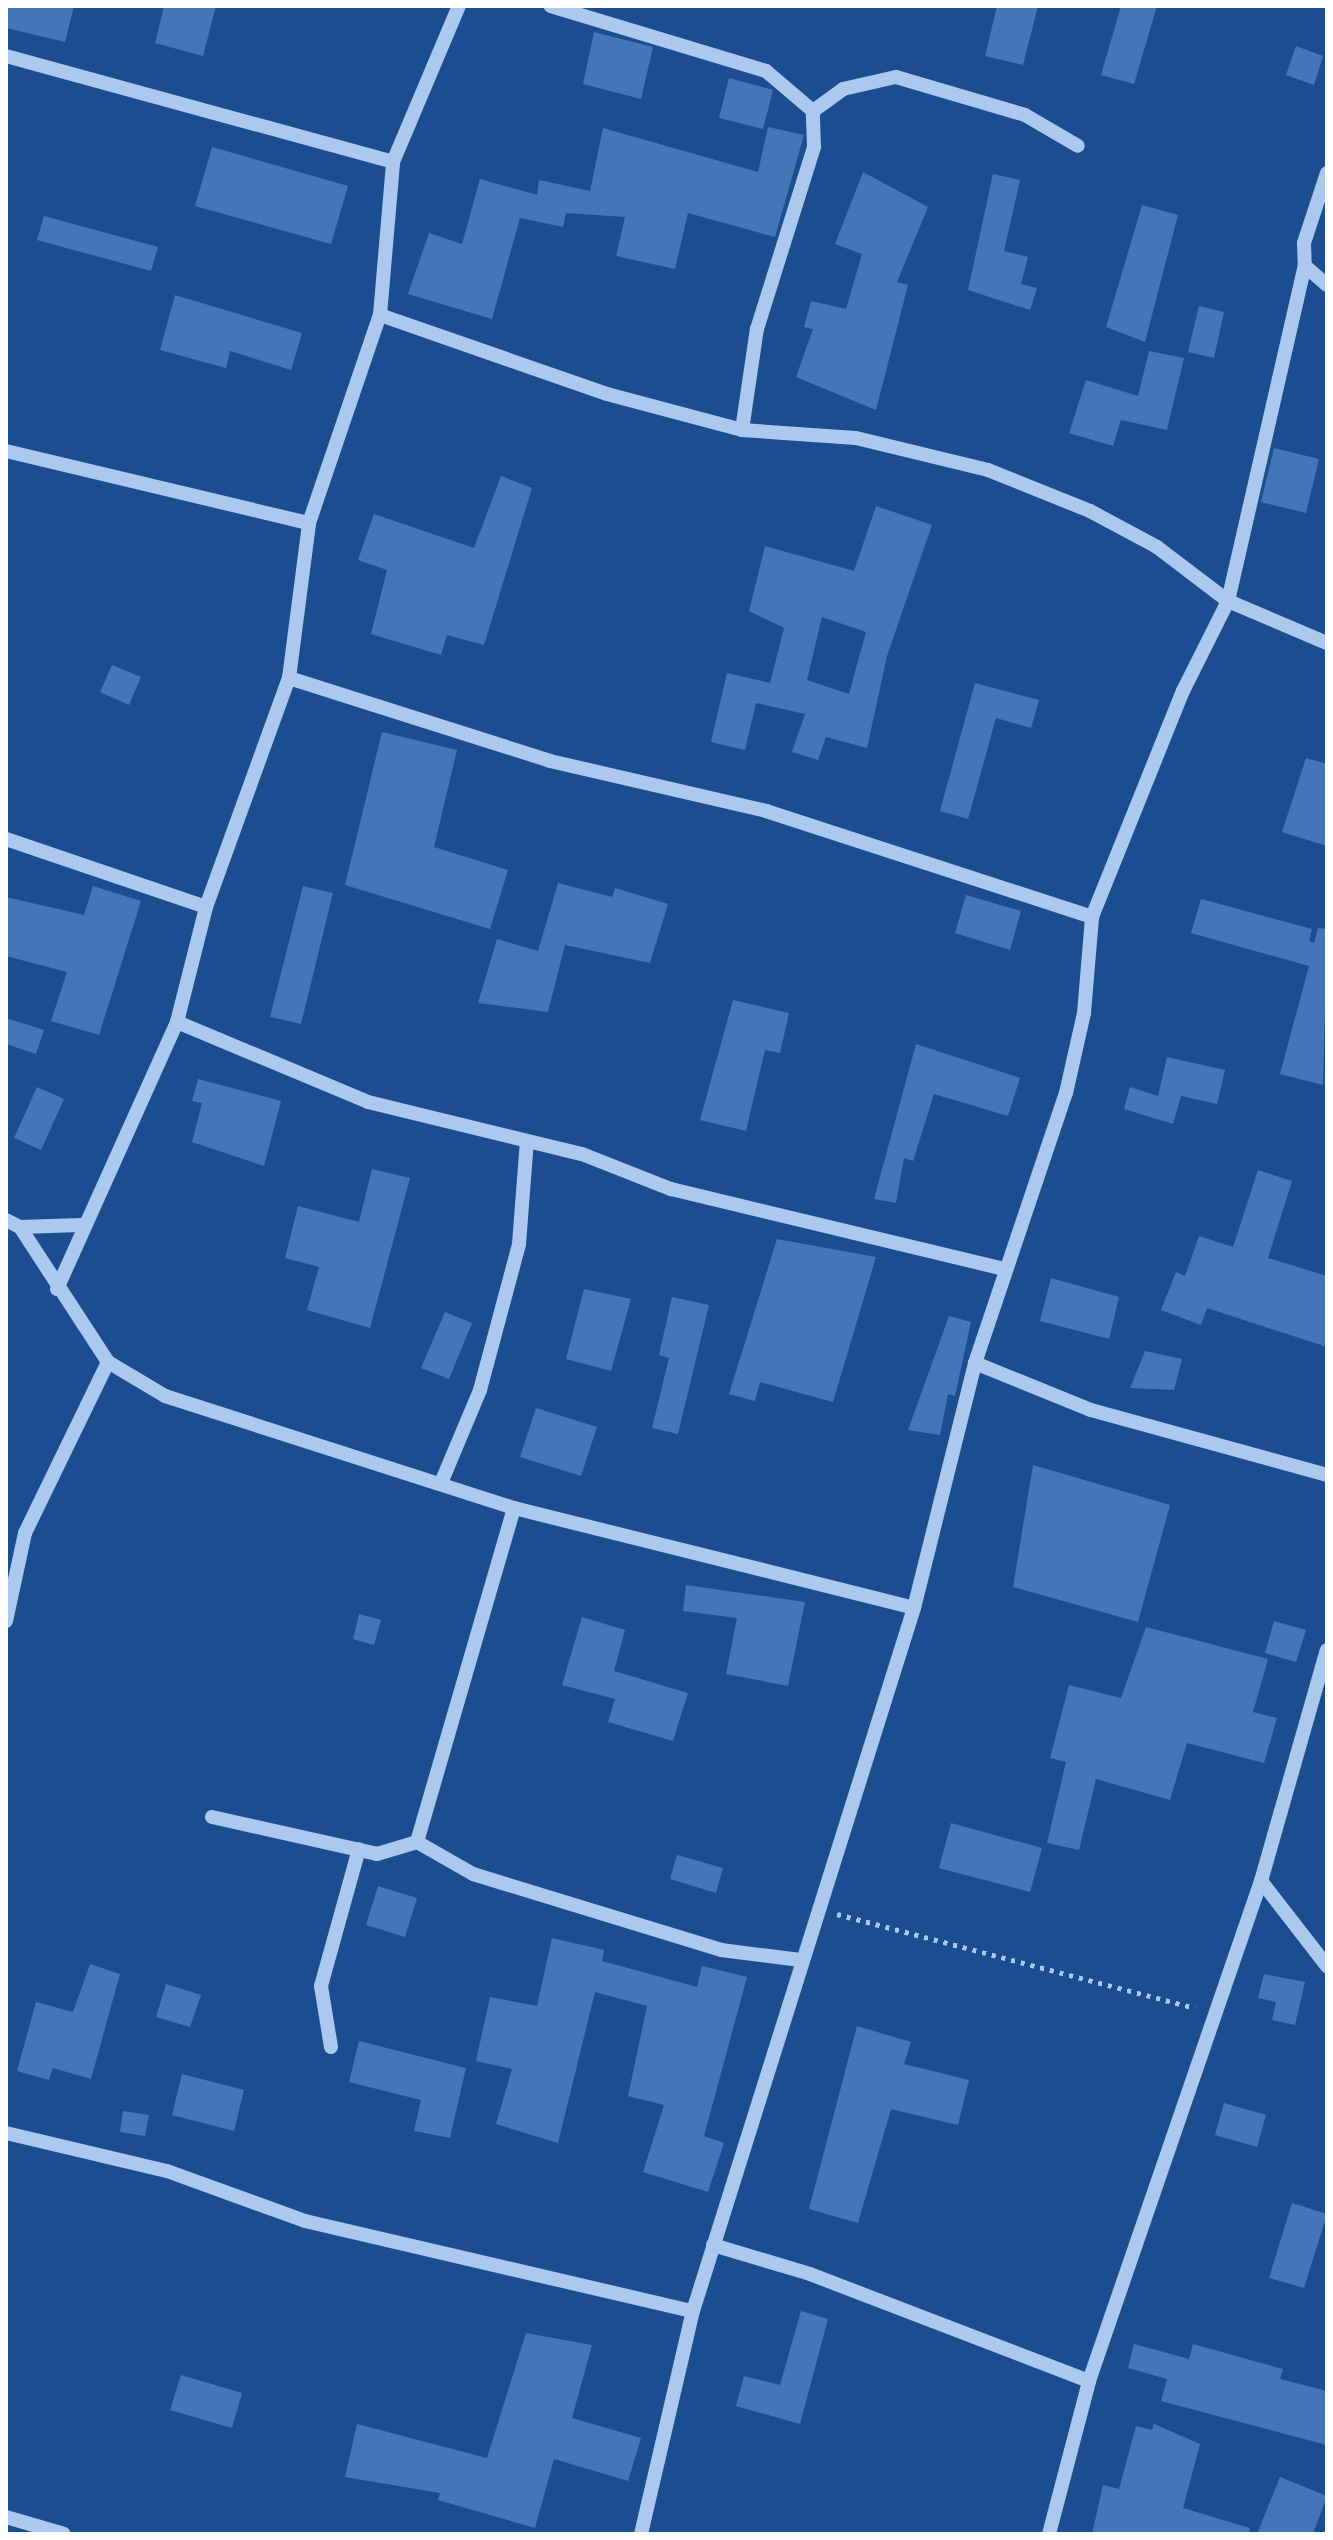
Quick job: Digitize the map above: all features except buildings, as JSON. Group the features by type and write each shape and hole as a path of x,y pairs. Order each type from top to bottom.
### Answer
{"street":[{"path":"57,1289 81,1225 177,1022 206,907 289,678 309,523 380,315 393,162 459,6"},
{"path":"551,6 766,71 813,111 814,147 757,329 742,430"},
{"path":"6,56 393,162"},
{"path":"813,111 843,89 896,77 1025,115 1078,146"},
{"path":"641,2534 693,2311 800,1960 914,1608 975,1363 1066,1093 1084,1013 1092,917 1183,691 1228,601 1305,266 1304,243 1327,173"},
{"path":"1305,266 1327,285"},
{"path":"380,315 607,394 742,430 856,438 988,470 1157,547 1228,601 1327,643"},
{"path":"6,451 309,523"},
{"path":"289,678 550,761 766,811 1092,917"},
{"path":"6,839 206,907"},
{"path":"177,1022 354,1097 582,1154 671,1189 1005,1269"},
{"path":"441,1483 480,1390 519,1244 527,1141"},
{"path":"13,1224 81,1225"},
{"path":"13,1224 108,1362 165,1396 514,1508 914,1608"},
{"path":"6,1621 11,1564 108,1362"},
{"path":"975,1363 1091,1410 1327,1475"},
{"path":"417,1842 514,1508"},
{"path":"1049,2534 1089,2381 1212,2012 1261,1881 1322,1681 1327,1650"},
{"path":"212,1817 377,1854 417,1842 473,1874 721,1950 800,1960"},
{"path":"331,2047 321,1986 359,1849"},
{"path":"1261,1881 1327,1966"},
{"path":"6,2133 167,2171 305,2221 693,2311"},
{"path":"713,2245 810,2274 1089,2381"},
{"path":"6,2517 64,2534"}],"path":[{"path":"817,1909 1212,2012"}]}
